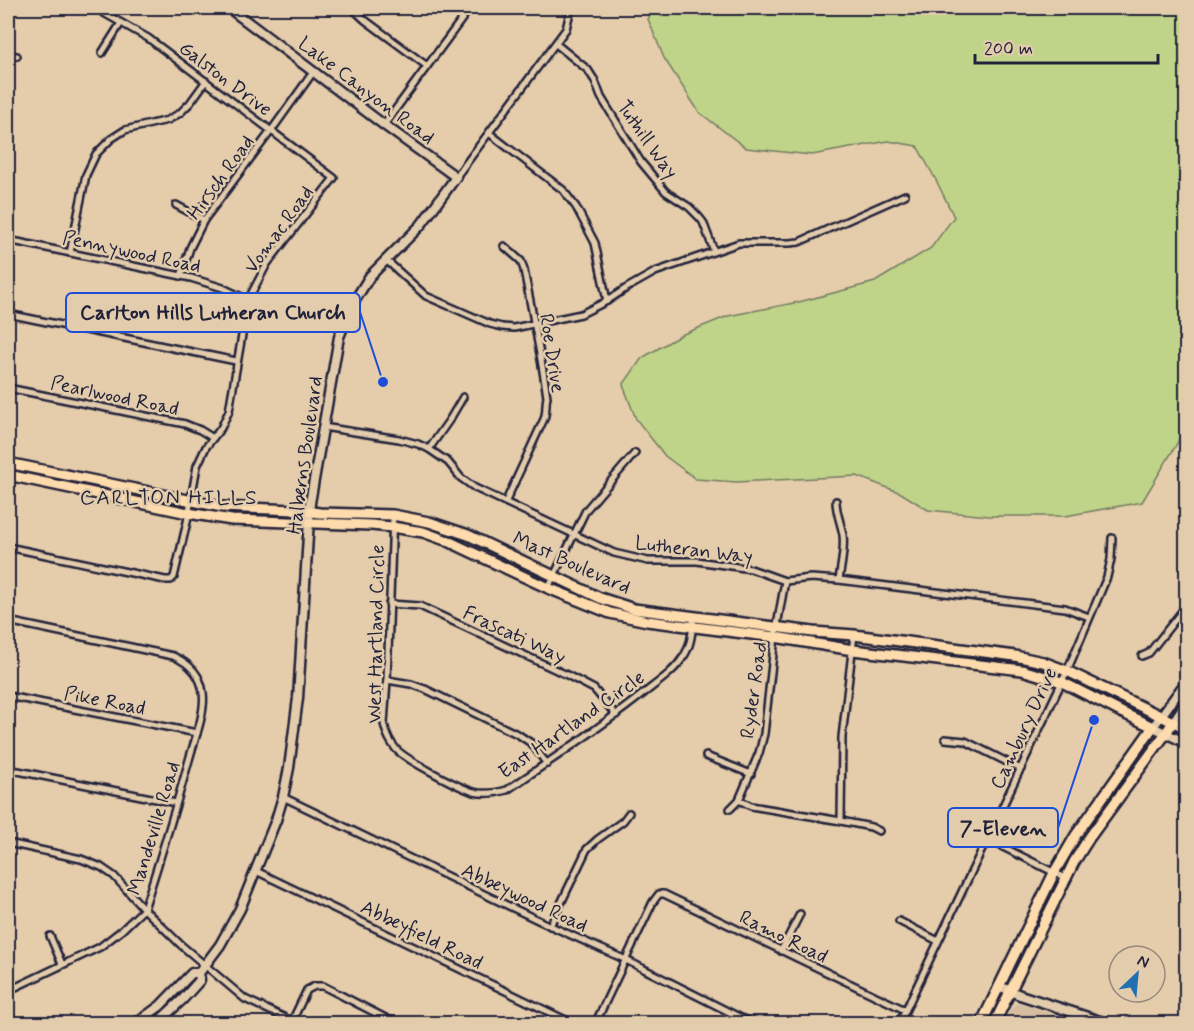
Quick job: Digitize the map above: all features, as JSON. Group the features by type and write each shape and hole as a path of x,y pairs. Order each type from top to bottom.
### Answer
{"main road":[{"name":"Mast Boulevard","path":"8,463 222,507 344,514 393,514 429,522 448,527 600,598 634,609 694,616 853,650 1022,670 1062,682 1153,727"},
{"name":"Mast Boulevard","path":"8,475 188,513 232,520 392,527 423,532 610,613 647,621 692,627 854,635 1015,656 1043,662 1067,671 1173,722"},
{"path":"994,1023 1065,878 1089,838 1173,722"},
{"path":"981,1023 1054,873 1076,835 1153,727"}],"street":[{"name":"Galston Drive","path":"95,8 147,38 334,178"},
{"name":"Lake Canyon Road","path":"229,8 456,177"},
{"path":"352,8 427,66"},
{"path":"384,125 470,8"},
{"name":"Halberns Boulevard","path":"202,970 236,918 276,820 283,797 298,698 310,502 336,349 343,325 363,285 377,267 421,225 556,44 566,29 571,8"},
{"path":"102,53 121,23"},
{"name":"Tuthill Way","path":"556,44 588,70 641,162 666,192 689,207 699,217 714,250"},
{"path":"8,55 16,56"},
{"name":"Hirsch Road","path":"181,276 190,248 204,220 272,131 314,71"},
{"path":"70,253 86,175 96,154 111,139 125,130 160,122 180,113 207,81"},
{"path":"489,134 563,190 576,207 596,243 607,301"},
{"name":"Vomac Road","path":"8,547 165,580 171,580 174,577 200,459 229,411 248,300 267,264 334,178"},
{"path":"386,260 421,293 434,300 502,327 514,328 581,314 655,272 714,250 739,243 799,242 905,195"},
{"path":"177,205 204,220"},
{"name":"Pennywood Road","path":"8,240 181,276 216,285 248,300"},
{"name":"Roe Drive","path":"504,246 521,261 548,397 547,413 506,501"},
{"path":"8,314 236,361"},
{"name":"Pearlwood Road","path":"8,388 185,424 213,438"},
{"path":"429,449 463,397"},
{"name":"Lutheran Way","path":"323,427 418,444 448,462 461,478 475,488 614,553 631,558 648,561 697,561 751,569 785,580 839,579 1065,608 1089,617"},
{"path":"548,588 586,510 635,453"},
{"path":"836,501 836,510 843,535 839,579"},
{"name":"West Hartland Circle","path":"393,514 384,724 398,751 404,757 428,770"},
{"name":"Cambury Drive","path":"899,1023 1067,671 1107,577 1112,538"},
{"name":"Ryder Road","path":"739,800 751,774 764,734 776,632 785,580"},
{"name":"Frascati Way","path":"389,604 420,606 567,675 594,689 616,715"},
{"path":"1142,656 1149,653 1184,615 1186,606"},
{"name":"East Hartland Circle","path":"428,770 472,791 494,793 507,790 616,715 674,669 688,648 694,616"},
{"name":"Mandeville Road","path":"8,621 173,656 191,668 201,684 204,703 144,909 100,947 16,987"},
{"path":"841,820 842,736 854,635"},
{"path":"387,680 425,689 519,735 531,743 547,764"},
{"path":"1153,727 1186,682"},
{"name":"Pike Road","path":"8,696 197,733"},
{"path":"1173,722 1186,703"},
{"name":"Mast Boulevard","path":"1173,722 1186,729"},
{"name":"Mast Boulevard","path":"1153,727 1186,743"},
{"path":"945,740 965,741 1021,769"},
{"path":"706,756 751,774"},
{"path":"8,768 176,803"},
{"name":"Abbeywood Road","path":"283,797 753,1023"},
{"path":"730,809 739,800 751,806 841,820 879,831"},
{"path":"550,926 587,849 623,821 629,813"},
{"path":"987,839 1065,878"},
{"path":"8,843 81,858 114,876 202,970 264,1009 295,1022 307,990 315,986 323,986 397,1023"},
{"name":"Abbeyfield Road","path":"256,871 574,1023"},
{"name":"Ramo Road","path":"624,960 653,902 659,894 664,894 905,1010"},
{"path":"781,951 800,914"},
{"path":"899,921 938,941"},
{"path":"50,936 62,964"},
{"path":"594,1023 624,960"},
{"path":"135,1023 160,1006 192,974 202,970"},
{"path":"156,1023 200,980 202,970"},
{"path":"999,986 1108,1023"}],"shaded area":[{"path":"1016,1004 1022,1004 1082,1023 1003,1023"}],"green space":[{"path":"654,8 1186,8 1186,425 1142,502 1065,516 989,516 928,510 901,493 857,476 736,482 696,479 665,456 636,419 623,385 642,358 681,335 728,316 799,302 875,282 931,248 954,217 917,146 888,141 812,155 746,148 699,112 664,58 648,19"}],"place":[{"name":"Carlton Hills Lutheran Church","path":"383,382"},
{"name":"7-Eleven","path":"1094,720"}],"district":[{"name":"CARLTON HILLS","path":"169,497"}]}
